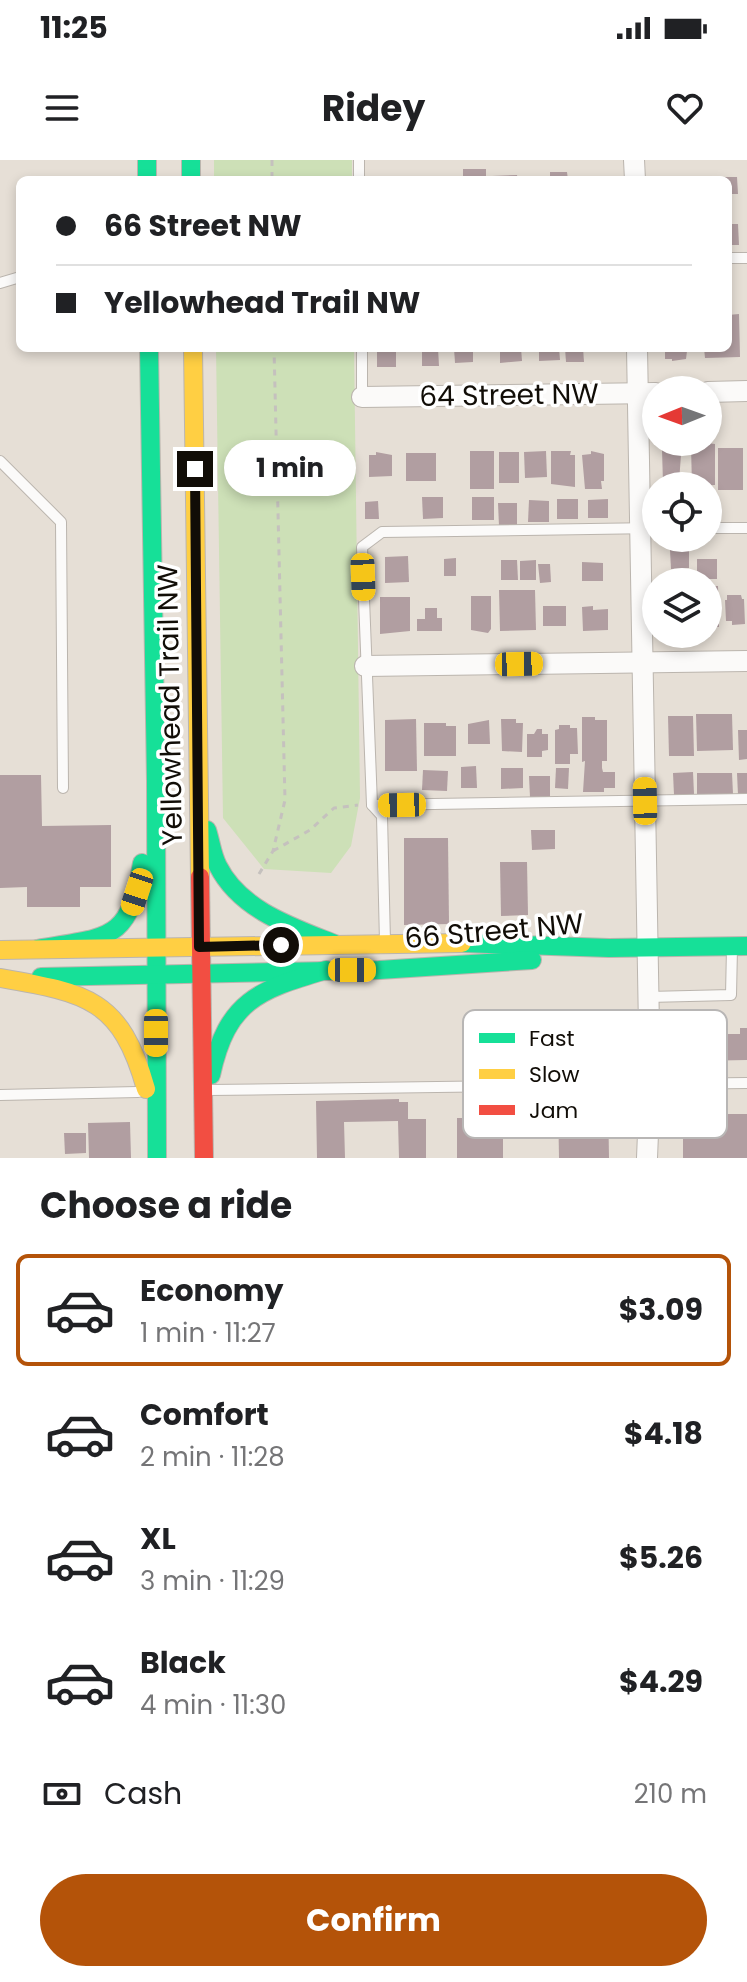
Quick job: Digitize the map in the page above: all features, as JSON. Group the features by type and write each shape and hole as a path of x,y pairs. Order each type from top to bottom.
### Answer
{"main road":[{"name":"Yellowhead Trail NW","path":"149,352 157,974 151,1092"},
{"name":"Yellowhead Trail NW","path":"193,352 199,947 206,1090"},
{"path":"37,949 109,935 127,921 137,892 156,781"},
{"path":"199,802 217,864 239,894 264,913 335,944"},
{"name":"66 Street NW","path":"0,950 497,942 609,948 739,946"},
{"name":"66 Street NW","path":"1,978 379,970 523,961 609,948"},
{"path":"204,1158 206,1090 217,1048 227,1028 247,1002 276,984 326,970"},
{"path":"1,978 67,989 95,1003 117,1021 133,1046 151,1092 157,1158"}],"street":[{"path":"638,352 643,376"},
{"path":"722,392 747,391"},
{"name":"64 Street NW","path":"362,397 642,393"},
{"path":"647,552 643,662 648,1010"},
{"path":"365,666 747,661"},
{"path":"647,1158 648,1138"}],"lane":[{"path":"362,352 362,397"},
{"path":"0,461 61,522 63,788"},
{"path":"385,943 382,816 372,805 362,547 382,532 642,528"},
{"path":"722,528 747,528"},
{"path":"372,805 747,799"},
{"path":"648,997 731,995 739,946"},
{"path":"727,1083 747,1083"},
{"path":"206,1090 463,1087"},
{"path":"0,1095 151,1092"}],"path":[{"path":"239,894 264,869 273,851 285,800 274,352"},
{"path":"273,851 310,830 334,808 372,805"}],"green space":[{"path":"214,160 352,160 352,176 214,176"},
{"path":"216,352 354,352 360,798 351,846 331,873 264,869 223,818"}],"building":[{"path":"463,169 486,169 486,176 463,176"},
{"path":"550,172 567,172 568,176 550,176"},
{"path":"732,177 737,177 738,194 732,194"},
{"path":"732,224 738,224 739,245 732,245"},
{"path":"739,314 740,357 705,358 704,352 732,352 732,315"},
{"path":"377,352 396,352 396,367 377,367"},
{"path":"422,352 438,352 439,366 422,366"},
{"path":"454,352 473,352 473,362 455,363"},
{"path":"500,352 521,352 522,361 500,363"},
{"path":"539,352 559,352 560,360 539,361"},
{"path":"565,352 583,352 584,362 566,362"},
{"path":"665,352 687,352 686,359 665,359"},
{"path":"722,448 743,448 743,490 722,490 722,472 718,472 718,456 722,456"},
{"path":"470,451 494,451 494,489 470,489"},
{"path":"546,451 547,477 525,478 524,452"},
{"path":"551,451 571,451 570,455 575,455 575,487 551,484"},
{"path":"591,451 604,454 602,489 585,489 582,455 591,454"},
{"path":"376,452 392,455 392,476 369,477 369,455 376,455"},
{"path":"499,452 519,452 519,483 499,483"},
{"path":"406,453 436,453 436,481 406,481"},
{"path":"662,456 681,456 680,472 663,472"},
{"path":"691,456 715,456 715,472 692,472"},
{"path":"422,497 443,497 443,518 423,519"},
{"path":"472,497 494,497 494,520 472,520"},
{"path":"557,499 578,499 578,519 557,519"},
{"path":"608,499 608,518 588,518 588,500"},
{"path":"529,500 549,501 549,522 528,522"},
{"path":"378,501 379,519 365,519 365,502"},
{"path":"498,503 517,503 517,526 499,526"},
{"path":"670,552 689,552 689,568 671,568"},
{"path":"408,556 409,582 385,583 385,557"},
{"path":"456,558 456,576 444,576 444,559"},
{"path":"697,559 717,559 717,568 697,568"},
{"path":"501,560 517,560 518,580 501,580"},
{"path":"536,560 536,580 520,580 520,561"},
{"path":"582,562 603,563 603,581 582,581"},
{"path":"538,564 550,564 551,582 540,583"},
{"path":"499,590 535,590 536,630 500,631"},
{"path":"727,595 741,595 744,599 745,624 732,625 732,621 726,621"},
{"path":"471,596 491,596 491,629 488,633 471,630"},
{"path":"380,597 410,597 410,631 380,634"},
{"path":"543,606 566,606 566,626 543,626"},
{"path":"593,606 593,610 608,609 608,630 583,631 582,607"},
{"path":"425,608 437,608 437,618 442,618 442,631 417,631 417,619 425,619"},
{"path":"696,714 732,714 733,750 697,751"},
{"path":"668,716 693,716 694,756 669,756"},
{"path":"582,717 607,720 607,761 602,761 602,768 603,772 615,772 615,788 604,788 604,792 583,792 585,761 582,762"},
{"path":"416,719 417,771 385,771 385,720"},
{"path":"501,719 516,719 516,723 523,723 522,752 502,751"},
{"path":"489,720 490,744 468,744 468,724"},
{"path":"424,723 456,726 456,756 424,756"},
{"path":"559,725 577,728 578,754 570,754 570,764 555,764 555,730 559,729"},
{"path":"537,729 542,729 542,734 548,734 548,750 542,751 542,757 527,757 527,734 534,734"},
{"path":"738,730 747,730 747,759 739,760"},
{"path":"476,766 477,788 461,788 461,767"},
{"path":"501,768 523,768 523,788 501,789"},
{"path":"556,768 569,768 568,789 555,788"},
{"path":"423,770 448,771 447,791 422,790"},
{"path":"693,772 694,794 674,795 673,773"},
{"path":"697,773 732,773 733,794 697,794"},
{"path":"737,773 747,773 747,795 738,795"},
{"path":"0,775 41,775 42,826 111,825 111,887 80,887 80,907 27,907 27,887 0,888"},
{"path":"529,776 550,776 550,797 530,797"},
{"path":"531,830 555,830 555,849 532,850"},
{"path":"404,838 448,838 449,924 404,925"},
{"path":"500,862 527,862 528,915 501,916"},
{"path":"740,1028 747,1028 747,1060 727,1060 727,1034 740,1034"},
{"path":"399,1099 399,1102 408,1102 408,1119 426,1119 426,1158 399,1158 398,1121 344,1122 345,1158 317,1158 316,1101"},
{"path":"727,1114 747,1114 747,1158 683,1158 683,1138 727,1138"},
{"path":"457,1118 463,1118 463,1138 503,1138 503,1158 457,1158"},
{"path":"130,1122 131,1158 89,1158 88,1123"},
{"path":"64,1133 86,1133 86,1153 65,1154"},
{"path":"559,1138 609,1138 609,1158 559,1158"}],"traffic: fast":[{"path":"147,160 147,176"},
{"path":"191,160 191,176"},
{"path":"149,352 156,781 157,1158"},
{"path":"207,830 218,866 253,906 335,944"},
{"path":"37,949 82,941 112,931 130,908 142,863"},
{"path":"462,943 609,948 747,946"},
{"path":"41,977 379,970 532,960"},
{"path":"211,1075 226,1030 249,1002 282,984 326,970"}],"traffic: slow":[{"path":"193,352 200,877"},
{"path":"0,950 462,943"},
{"path":"1,978 56,989 96,1005 112,1018 125,1036 146,1089"}],"traffic: jam":[{"path":"200,877 204,1158"}],"route":[{"path":"195,469 199,947 281,945"}]}
